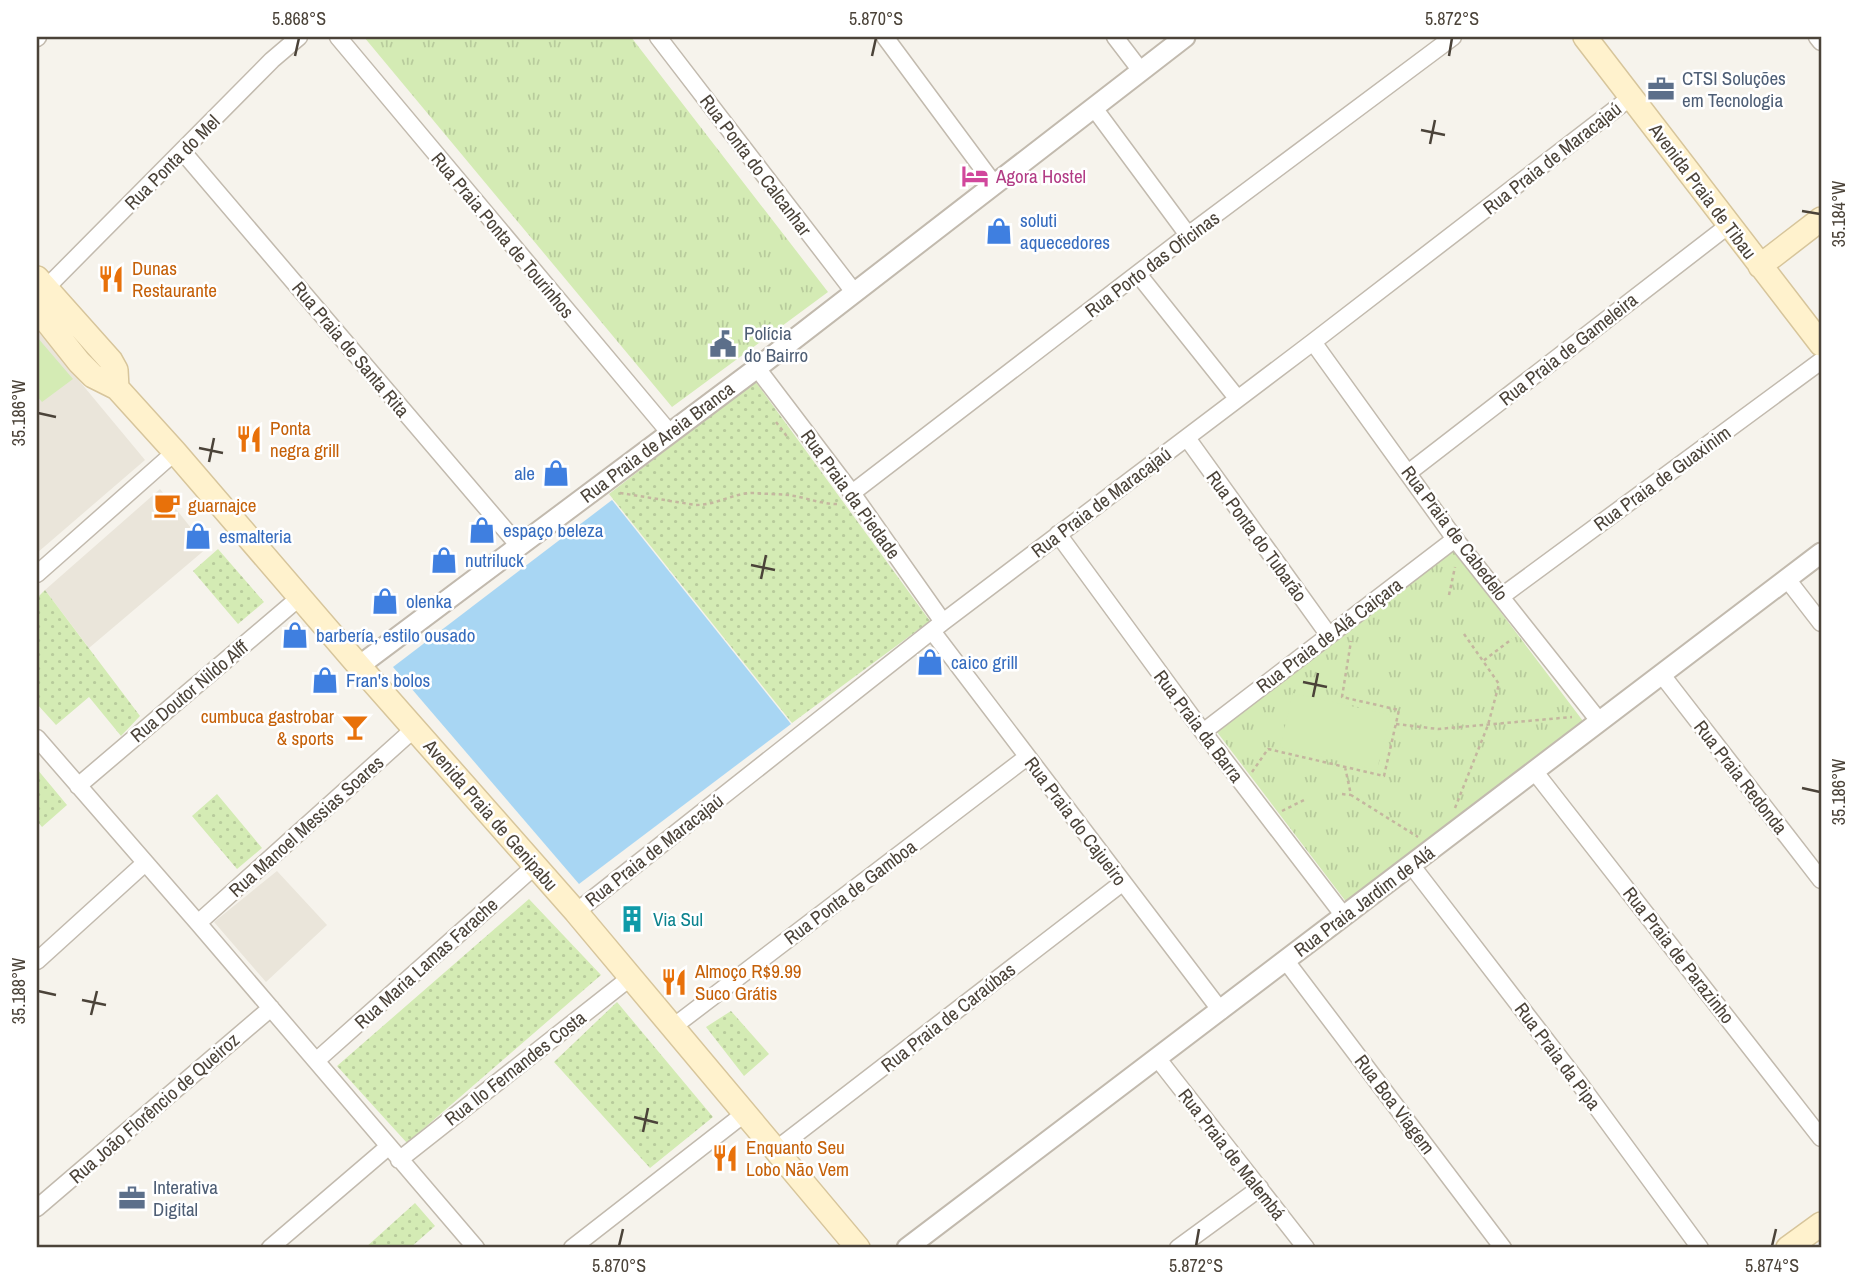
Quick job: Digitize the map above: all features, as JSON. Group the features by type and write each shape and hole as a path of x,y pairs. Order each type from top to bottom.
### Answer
{"main road":[{"name":"Avenida Praia de Tibau","path":"1585,37 1821,344"},
{"path":"1760,266 1821,219"},
{"name":"Avenida Praia de Genipabu","path":"40,292 111,361 116,370 117,388 536,865 858,1248"},
{"path":"1788,1248 1821,1224"}],"street":[{"name":"Rua Ponta do Mel","path":"40,292 183,152 272,60 299,37"},
{"name":"Rua Praia Ponta de Tourinhos","path":"338,37 669,432"},
{"name":"Rua Ponta do Calcanhar","path":"658,37 854,292"},
{"path":"885,37 993,184"},
{"path":"1115,37 1140,71"},
{"name":"Rua Praia de Areia Branca","path":"359,666 757,368 1185,37"},
{"name":"Rua Porto das Oficinas","path":"852,493 1188,235 1453,37"},
{"path":"1817,37 1821,42"},
{"name":"Rua Praia de Maracajaú","path":"576,912 938,626 1631,97"},
{"path":"1094,107 1188,235"},
{"name":"Rua Praia de Santa Rita","path":"183,152 519,546"},
{"name":"Rua Praia de Gameleira","path":"1408,473 1729,225"},
{"path":"1138,274 1237,398"},
{"name":"Rua Praia de Cabedelo","path":"1313,342 1455,538 1600,722"},
{"name":"Rua Praia de Guaxinim","path":"1502,596 1821,361"},
{"name":"Rua Praia da Piedade","path":"757,368 852,493 938,626"},
{"name":"Rua Ponta do Tubarão","path":"1186,438 1335,638"},
{"path":"37,574 175,452"},
{"name":"Rua Praia da Barra","path":"1058,534 1203,732 1344,916"},
{"name":"Rua Praia de Alá Caiçara","path":"1203,732 1335,638 1455,538"},
{"name":"Rua Praia Jardim de Alá","path":"907,1248 1821,553"},
{"path":"1787,579 1821,623"},
{"name":"Rua Doutor Nildo Alff","path":"78,786 300,597"},
{"name":"Rua Praia do Cajueiro","path":"938,626 1027,757 1221,1011"},
{"name":"Rua Praia Redonda","path":"1662,675 1821,880"},
{"name":"Rua Manoel Messias Soares","path":"198,923 414,729"},
{"path":"37,738 476,1248"},
{"name":"Rua Ponta de Gamboa","path":"673,1027 1027,757"},
{"name":"Rua Praia de Parazinho","path":"1535,772 1821,1138"},
{"path":"37,961 145,863"},
{"name":"Rua Maria Lamas Farache","path":"316,1061 536,865"},
{"name":"Rua Praia da Pipa","path":"1412,866 1579,1083 1700,1248"},
{"name":"Rua Praia de Caraúbas","path":"774,1151 1122,883"},
{"name":"Rua Boa Viagem","path":"1286,961 1503,1248"},
{"name":"Rua Ilo Fernandes Costa","path":"270,1248 393,1153 631,977"},
{"name":"Rua João Florêncio de Queiroz","path":"37,1208 271,1008"},
{"name":"Rua Praia de Malembá","path":"1158,1059 1306,1248"},
{"path":"572,1248 744,1114"},
{"path":"1178,1248 1260,1188"}],"path":[{"path":"610,491 643,499 696,505 755,494 790,495 837,504"},
{"path":"1449,595 1456,564 1464,575"},
{"path":"1252,772 1268,749 1384,776 1399,710 1342,697 1352,634 1335,638"},
{"path":"1464,634 1499,684 1488,726 1454,809 1465,801"},
{"path":"1483,661 1512,639"},
{"path":"1565,708 1572,717"},
{"path":"1396,724 1438,729 1572,717"},
{"path":"1562,726 1572,717"},
{"path":"1345,767 1351,795"},
{"path":"1342,794 1351,795 1418,837 1427,830"},
{"path":"1282,811 1304,800"}],"shaded area":[{"path":"37,330 145,460 37,553"},
{"path":"160,489 207,548 89,648 45,590"},
{"path":"277,871 327,925 266,982 214,922"}],"green space":[{"path":"364,37 631,37 828,292 672,407"},
{"path":"37,337 73,379 42,402 37,396"},
{"path":"755,381 930,621 792,723 609,494"},
{"path":"218,549 264,602 238,624 193,571"},
{"path":"1453,549 1583,721 1347,903 1217,732"},
{"path":"45,590 140,716 121,736 89,697 56,725 37,704 37,598"},
{"path":"1293,693 1390,715 1377,770 1280,747"},
{"path":"37,769 67,805 42,827 37,821"},
{"path":"217,794 262,848 237,869 192,816"},
{"path":"529,899 601,975 407,1143 337,1066"},
{"path":"617,1002 713,1117 650,1168 554,1062"},
{"path":"731,1011 769,1054 744,1076 706,1027"},
{"path":"415,1203 435,1226 410,1248 365,1248"}],"water":[{"path":"612,500 791,724 579,884 393,667"}],"place":[{"name":"CTSI Soluções em Tecnologia","path":"1661,89"},
{"name":"Agora Hostel","path":"975,176"},
{"name":"soluti aquecedores","path":"999,231"},
{"name":"Dunas Restaurante","path":"111,279"},
{"name":"Polícia do Bairro","path":"723,344"},
{"name":"Ponta negra grill","path":"249,439"},
{"name":"ale","path":"556,473"},
{"name":"guarnajce","path":"167,505"},
{"name":"espaço beleza","path":"482,530"},
{"name":"esmalteria","path":"198,536"},
{"name":"nutriluck","path":"444,560"},
{"name":"olenka","path":"385,601"},
{"name":"barbería, estilo ousado","path":"295,635"},
{"name":"caico grill","path":"930,662"},
{"name":"Fran's bolos","path":"325,680"},
{"name":"cumbuca gastrobar & sports","path":"355,727"},
{"name":"Via Sul","path":"632,919"},
{"name":"Almoço R$9.99 Suco Grátis","path":"674,982"},
{"name":"Enquanto Seu Lobo Não Vem","path":"725,1158"},
{"name":"Interativa Digital","path":"132,1198"}]}
